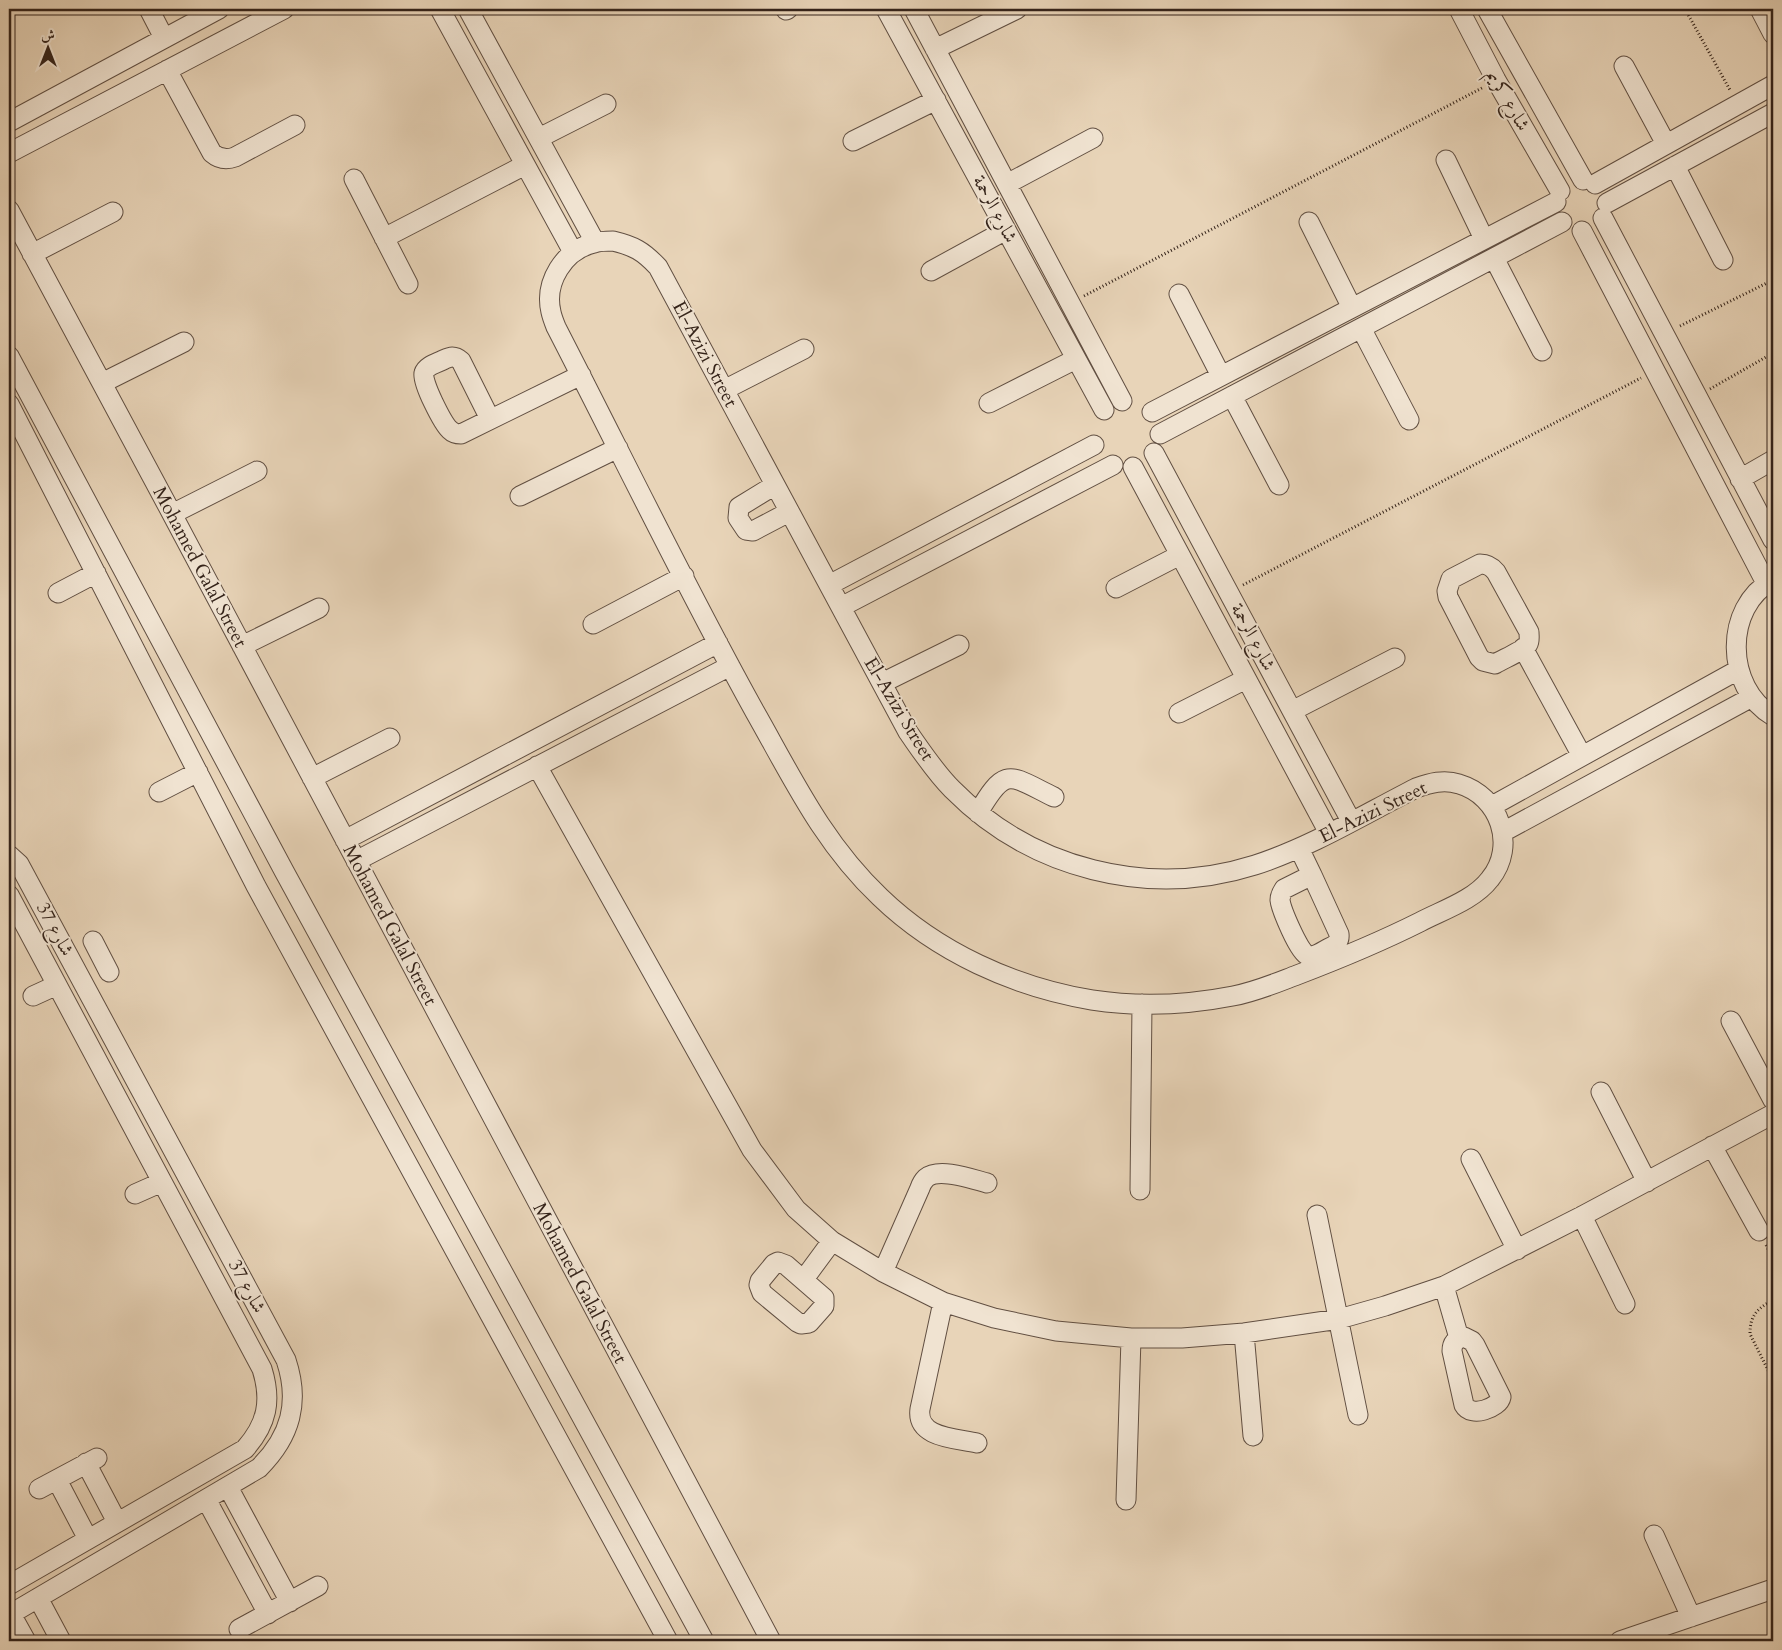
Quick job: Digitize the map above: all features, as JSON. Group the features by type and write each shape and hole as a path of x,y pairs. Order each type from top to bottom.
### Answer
{"street":[{"path":"149,9 164,38"},
{"path":"9,122 219,9"},
{"path":"9,153 284,9"},
{"path":"440,9 573,252"},
{"path":"468,9 595,242"},
{"name":"شارع الرحمة","path":"886,9 1104,410"},
{"name":"شارع الرحمة","path":"914,9 1122,401"},
{"path":"935,49 1017,9"},
{"name":"شارع كريم","path":"1458,9 1558,196"},
{"name":"شارع كريم","path":"1487,9 1589,182"},
{"path":"1760,9 1773,34"},
{"path":"1624,66 1666,144"},
{"path":"167,70 212,154 217,157 230,159 235,157 295,125"},
{"path":"1152,412 1484,239 1558,196 1570,182 1589,182 1666,144 1773,85"},
{"path":"853,141 936,100"},
{"path":"538,138 606,104"},
{"path":"1558,196 1556,209 1562,222 1568,227 1582,231 1594,227 1605,210 1675,166 1773,113"},
{"path":"1007,184 1093,138"},
{"path":"1446,160 1484,239"},
{"path":"384,238 525,164"},
{"path":"1675,166 1723,260"},
{"path":"354,179 408,284"},
{"path":"1589,182 1603,192 1605,210 1664,334 1773,540"},
{"name":"Mohamed Galal Street","path":"9,210 771,1641"},
{"path":"32,254 113,212"},
{"path":"1309,222 1352,308"},
{"path":"1160,434 1562,222"},
{"path":"931,271 1006,230"},
{"path":"1582,231 1770,582 1750,601 1739,622 1735,646 1738,670 1752,697 1773,716"},
{"name":"El-Azizi Street","path":"613,241 630,245 646,254 658,267 908,732 928,761 951,788 978,813 1038,851 1071,864 1141,879 1177,879 1212,876 1256,865 1299,848 1416,788 1436,782 1457,783 1477,791 1492,806 1499,818 1503,832 1503,850 1499,866 1476,893 1389,937 1328,964 1237,996 1190,1003 1142,1004 1094,1000 1056,992 1002,975 958,954 918,928 881,898 848,864 819,825 730,666 556,327 551,311 550,294 553,278 573,252 595,242 613,241"},
{"path":"1494,258 1542,351"},
{"path":"1179,294 1221,376"},
{"path":"1361,328 1409,420"},
{"path":"102,383 184,342"},
{"path":"724,390 804,348"},
{"path":"9,356 284,871 704,1641"},
{"path":"989,402 1076,359"},
{"path":"490,420 580,375"},
{"path":"1232,396 1279,485"},
{"path":"1122,401 1133,401 1144,405 1152,412 1158,422 1160,434 1159,444 1154,453 1142,464 1123,468 1105,460 1094,446 1092,436 1097,418 1112,404 1122,401"},
{"path":"9,404 256,886 668,1641"},
{"path":"9,439 29,442"},
{"path":"829,585 1094,446"},
{"path":"520,496 618,448"},
{"name":"شارع الرحمة","path":"1154,453 1351,822"},
{"path":"1740,479 1773,460"},
{"path":"841,607 1113,465"},
{"name":"شارع الرحمة","path":"1133,467 1329,833"},
{"path":"172,514 258,471"},
{"path":"775,485 739,507 738,518 746,530 754,531 789,512"},
{"path":"1116,588 1180,555"},
{"path":"1480,564 1492,567 1528,632 1530,638 1528,644 1523,648 1495,664 1483,661 1479,657 1448,597 1447,591 1451,579 1480,564"},
{"path":"58,594 96,573"},
{"path":"593,624 684,576"},
{"path":"242,646 319,608"},
{"path":"345,840 718,643"},
{"path":"882,683 959,645"},
{"path":"1523,648 1582,756"},
{"path":"1292,711 1394,658"},
{"path":"356,861 730,666"},
{"path":"1492,806 1738,670"},
{"path":"1179,713 1246,679"},
{"path":"1503,832 1752,697"},
{"path":"312,778 390,738"},
{"path":"537,766 752,1150 796,1209 832,1241 883,1272 943,1302 994,1318 1056,1331 1131,1338 1182,1338 1244,1333 1340,1319 1444,1286 1517,1250 1773,1114"},
{"path":"159,792 198,772"},
{"path":"978,813 991,790 998,783 1006,779 1015,778 1054,797"},
{"path":"1299,848 1312,875"},
{"name":"شارع 37","path":"9,855 19,864 286,1360 291,1374 292,1403 290,1418 278,1445 259,1468 10,1614"},
{"path":"256,886 284,871"},
{"name":"شارع 37","path":"9,895 262,1369 266,1383 267,1398 262,1426 255,1438 245,1449 9,1585"},
{"path":"70,959 95,944 107,969 81,978"},
{"path":"33,996 57,985"},
{"path":"1140,1190 1142,1004"},
{"path":"1731,1021 1773,1100"},
{"path":"1601,1092 1647,1182"},
{"path":"146,1152 168,1140"},
{"path":"1712,1146 1759,1231"},
{"path":"1471,1159 1517,1250"},
{"path":"883,1272 926,1178 936,1173 946,1173 987,1183"},
{"path":"135,1194 162,1182"},
{"path":"1318,1216 1358,1415"},
{"path":"1582,1216 1625,1304"},
{"path":"804,1280 832,1241"},
{"path":"1444,1286 1459,1338"},
{"path":"943,1302 920,1409 920,1421 923,1427 934,1433 976,1443"},
{"path":"1244,1333 1253,1436"},
{"path":"1126,1500 1131,1338"},
{"path":"39,1489 92,1460 118,1522"},
{"path":"57,1480 88,1539"},
{"path":"228,1487 290,1602"},
{"path":"206,1500 268,1614"},
{"path":"1654,1535 1692,1617"},
{"path":"239,1629 318,1586"},
{"path":"1620,1641 1773,1589"},
{"path":"38,1598 61,1641"},
{"path":"10,1614 26,1641"}],"path":[{"path":"1685,9 1738,104"},
{"path":"1071,302 1496,80"},
{"path":"1664,334 1773,280"},
{"path":"1697,396 1773,353"},
{"path":"1229,592 1655,370"},
{"path":"1773,1300 1760,1307 1752,1319 1750,1327 1750,1334 1773,1380"}]}
